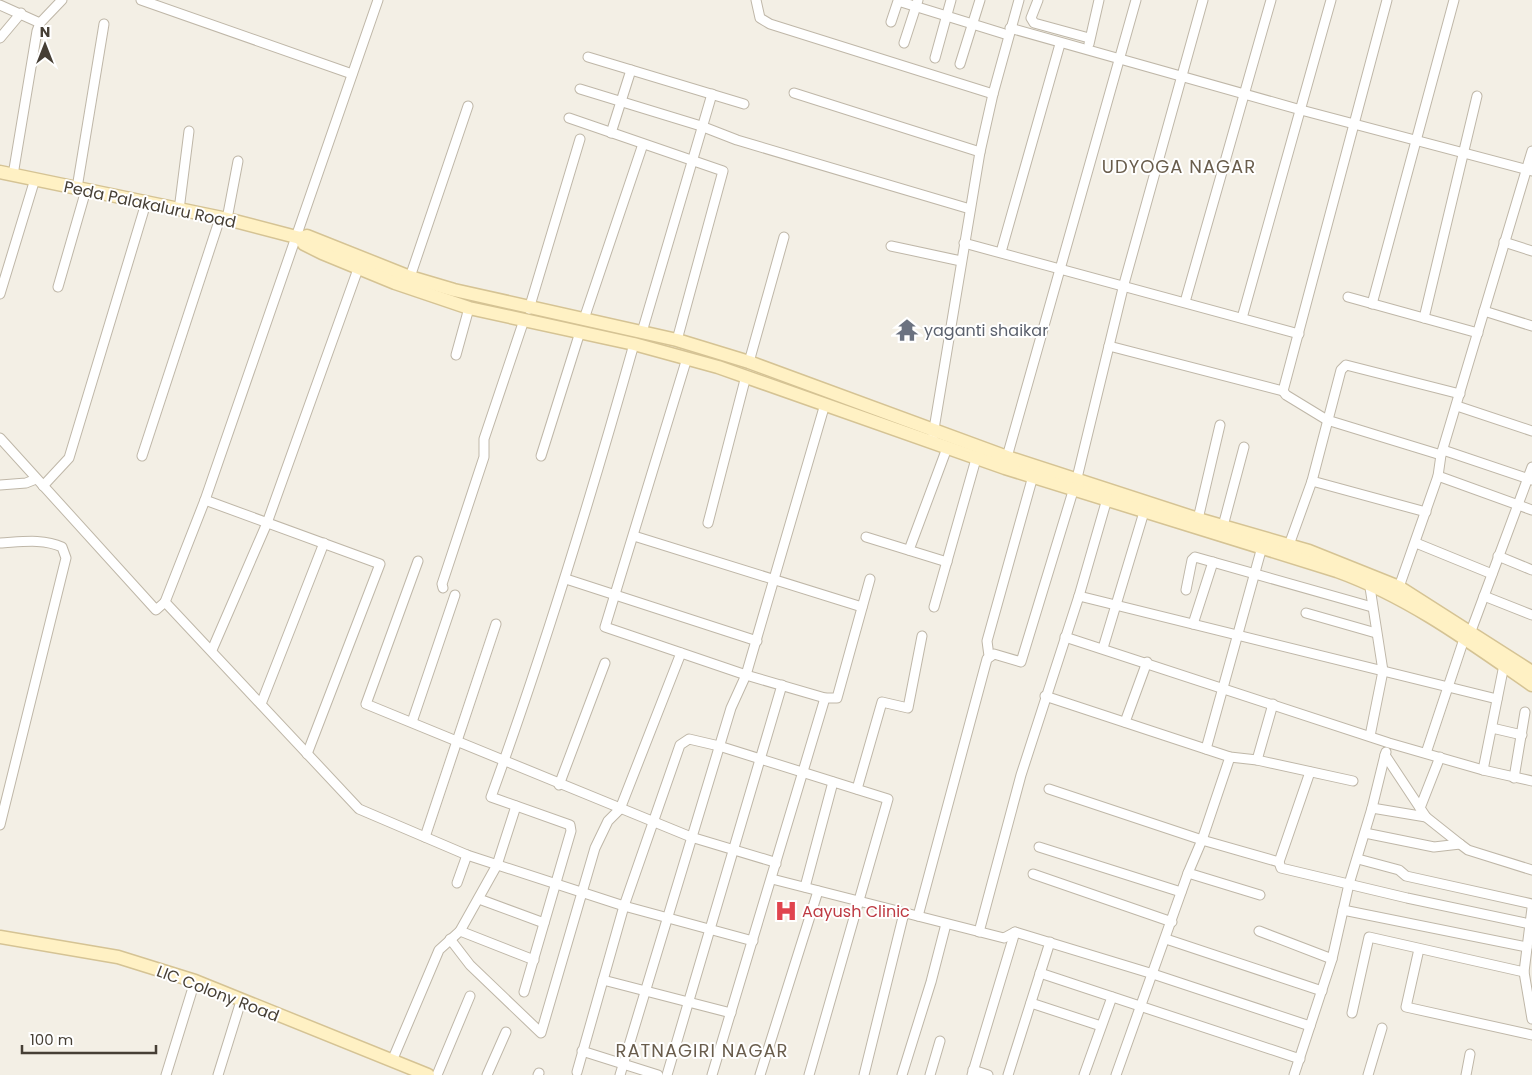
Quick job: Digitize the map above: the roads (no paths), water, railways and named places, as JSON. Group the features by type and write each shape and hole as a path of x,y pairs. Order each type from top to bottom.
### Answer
{"main road":[{"name":"Peda Palakaluru Road","path":"0,172 224,219 297,237 307,236 410,277 526,314"},
{"path":"297,237 304,244 358,269 416,291 469,308 526,314 582,325 642,332 677,340 749,362 933,437 946,448 1033,476 1075,484 1289,545 1370,578 1408,603 1532,672"},
{"path":"582,325 634,344 746,376 825,404 1007,458 1144,512 1400,587 1468,635 1532,685"},
{"name":"LIC Colony Road","path":"0,938 118,957 195,982 392,1061 405,1071 428,1075"}],"street":[{"path":"13,175 35,39 40,23 62,0"},
{"path":"141,0 352,74"},
{"path":"0,438 156,610 165,602 205,500 378,0"},
{"path":"756,0 760,18 770,24 993,94"},
{"path":"935,58 951,0"},
{"path":"960,64 980,0"},
{"path":"933,437 980,152 1018,0"},
{"path":"1038,0 1031,18 1034,23 1089,38"},
{"path":"1089,52 1089,38 1099,0"},
{"path":"1007,458 1136,0"},
{"path":"989,656 994,654 1021,662 1075,484 1124,284 1183,78 1202,0"},
{"path":"1186,302 1271,0"},
{"path":"1242,318 1331,0"},
{"path":"1283,391 1356,124 1387,0"},
{"path":"1372,304 1454,0"},
{"path":"890,22 898,1 917,3 973,25 1060,44 1529,170"},
{"path":"904,43 917,3"},
{"path":"0,5 40,23"},
{"path":"0,38 21,13"},
{"path":"58,287 82,189 104,24"},
{"path":"1001,252 1060,44"},
{"path":"588,57 744,104"},
{"path":"611,132 631,70"},
{"path":"580,89 701,126 738,140 970,209"},
{"path":"794,93 980,152"},
{"path":"642,332 701,126 712,94"},
{"path":"1424,318 1465,153 1477,96"},
{"path":"410,277 468,106"},
{"path":"569,118 691,161 723,170 677,340"},
{"path":"179,210 189,131"},
{"path":"443,588 442,584 484,458 484,439 526,314 580,139"},
{"path":"541,456 582,325 643,144"},
{"path":"1400,587 1438,476 1442,452 1504,242 1529,170 1532,151"},
{"path":"142,456 224,219 238,161"},
{"path":"0,294 35,179"},
{"path":"0,485 39,483 69,458 146,203"},
{"path":"749,362 784,237"},
{"path":"964,242 1124,284 1299,334"},
{"path":"1504,242 1532,251"},
{"path":"891,246 961,261"},
{"path":"212,650 267,523 358,269"},
{"path":"1348,297 1478,333"},
{"path":"456,355 469,308"},
{"path":"1484,311 1532,326"},
{"path":"524,992 571,831 570,826 491,797 566,579 634,344"},
{"path":"1108,346 1283,391 1286,396 1327,420 1530,479"},
{"path":"687,358 605,627 746,675 825,698 837,698 870,579"},
{"path":"1289,545 1312,481 1327,420 1342,370 1346,365 1460,394"},
{"path":"708,523 746,376"},
{"path":"620,1075 669,918 719,746 731,708 746,675 757,641 825,404"},
{"path":"1457,406 1532,431"},
{"path":"1198,519 1220,425"},
{"path":"1224,526 1244,447"},
{"path":"908,550 946,448"},
{"path":"934,607 976,458"},
{"path":"1426,753 1448,687 1518,505 1530,479 1532,467"},
{"path":"918,916 989,656 987,641 1033,476"},
{"path":"1438,476 1532,510"},
{"path":"1312,481 1426,512"},
{"path":"979,932 1021,775 1045,696 1079,596 1107,499"},
{"path":"205,500 380,564 306,754"},
{"path":"1103,648 1144,512"},
{"path":"634,536 862,608"},
{"path":"866,538 947,562"},
{"path":"0,543 36,542 56,544 62,547 66,558 0,825"},
{"path":"261,704 324,543"},
{"path":"1416,543 1492,574"},
{"path":"1206,749 1262,547"},
{"path":"1498,556 1532,570"},
{"path":"1186,590 1192,560 1195,557 1372,607"},
{"path":"418,561 366,704 559,785 692,838 776,864"},
{"path":"1193,624 1213,562"},
{"path":"1370,578 1372,607 1383,671 1370,736"},
{"path":"566,579 757,641"},
{"path":"412,722 455,595"},
{"path":"1079,596 1497,700"},
{"path":"1484,596 1532,615"},
{"path":"165,602 212,650 359,810 467,855 582,893 754,940"},
{"path":"1306,613 1376,633"},
{"path":"425,837 496,624"},
{"path":"857,789 882,702 908,708 922,636"},
{"path":"1065,637 1147,662 1389,743 1483,770 1532,781"},
{"path":"450,939 470,965 542,1033 600,836 608,821 620,809 681,653"},
{"path":"1125,722 1147,662"},
{"path":"559,785 605,663"},
{"path":"1483,770 1504,665"},
{"path":"667,1075 782,685"},
{"path":"1045,696 1230,757 1257,760 1353,781"},
{"path":"712,1075 772,879 801,772 825,698"},
{"path":"1257,760 1273,704"},
{"path":"1514,778 1525,712"},
{"path":"1492,728 1522,735"},
{"path":"577,1072 624,906 652,822 683,742 689,739 719,746 888,799 809,1075"},
{"path":"1294,1075 1332,959 1349,884 1358,859 1389,743"},
{"path":"1385,755 1426,817 1460,844 1468,850 1532,870"},
{"path":"1116,1075 1139,1007 1166,939 1181,892 1202,840 1230,757"},
{"path":"1420,808 1440,757"},
{"path":"1310,772 1279,862 1281,868 1530,924"},
{"path":"805,887 833,782"},
{"path":"1049,789 1202,840 1279,862"},
{"path":"392,1061 439,950 460,931 497,865 516,806"},
{"path":"1372,808 1426,817"},
{"path":"1365,834 1434,847 1460,844"},
{"path":"1039,847 1181,892"},
{"path":"457,882 467,855"},
{"path":"1358,859 1400,870 1406,876 1532,904"},
{"path":"1188,873 1260,895"},
{"path":"1032,874 1172,922"},
{"path":"772,879 1004,938 1015,932 1152,974 1310,1026"},
{"path":"760,1075 818,890"},
{"path":"479,898 544,923"},
{"path":"1532,908 1527,947 1529,963 1524,972 1532,1019"},
{"path":"1343,910 1527,947"},
{"path":"864,1075 904,913"},
{"path":"902,1075 931,982 946,924"},
{"path":"460,931 534,960"},
{"path":"1259,931 1332,959"},
{"path":"988,1075 972,1073 1015,932"},
{"path":"1352,1013 1369,937 1524,972"},
{"path":"1166,939 1322,990"},
{"path":"1008,1075 1050,942"},
{"path":"1420,948 1406,1007 1532,1035"},
{"path":"1040,973 1300,1060"},
{"path":"603,980 731,1013"},
{"path":"166,1075 195,982"},
{"path":"438,1075 470,996"},
{"path":"1084,1075 1112,998"},
{"path":"218,1075 241,1001"},
{"path":"1031,1003 1101,1026"},
{"path":"1368,1075 1382,1028"},
{"path":"487,1075 506,1032"},
{"path":"930,1075 940,1040"},
{"path":"582,1052 658,1075"},
{"path":"1466,1075 1470,1054"}],"place":[{"name":"yaganti shaikar","path":"907,330"},
{"name":"Aayush Clinic","path":"786,911"}],"district":[{"name":"UDYOGA NAGAR","path":"1179,167"},
{"name":"RATNAGIRI NAGAR","path":"702,1051"}]}
